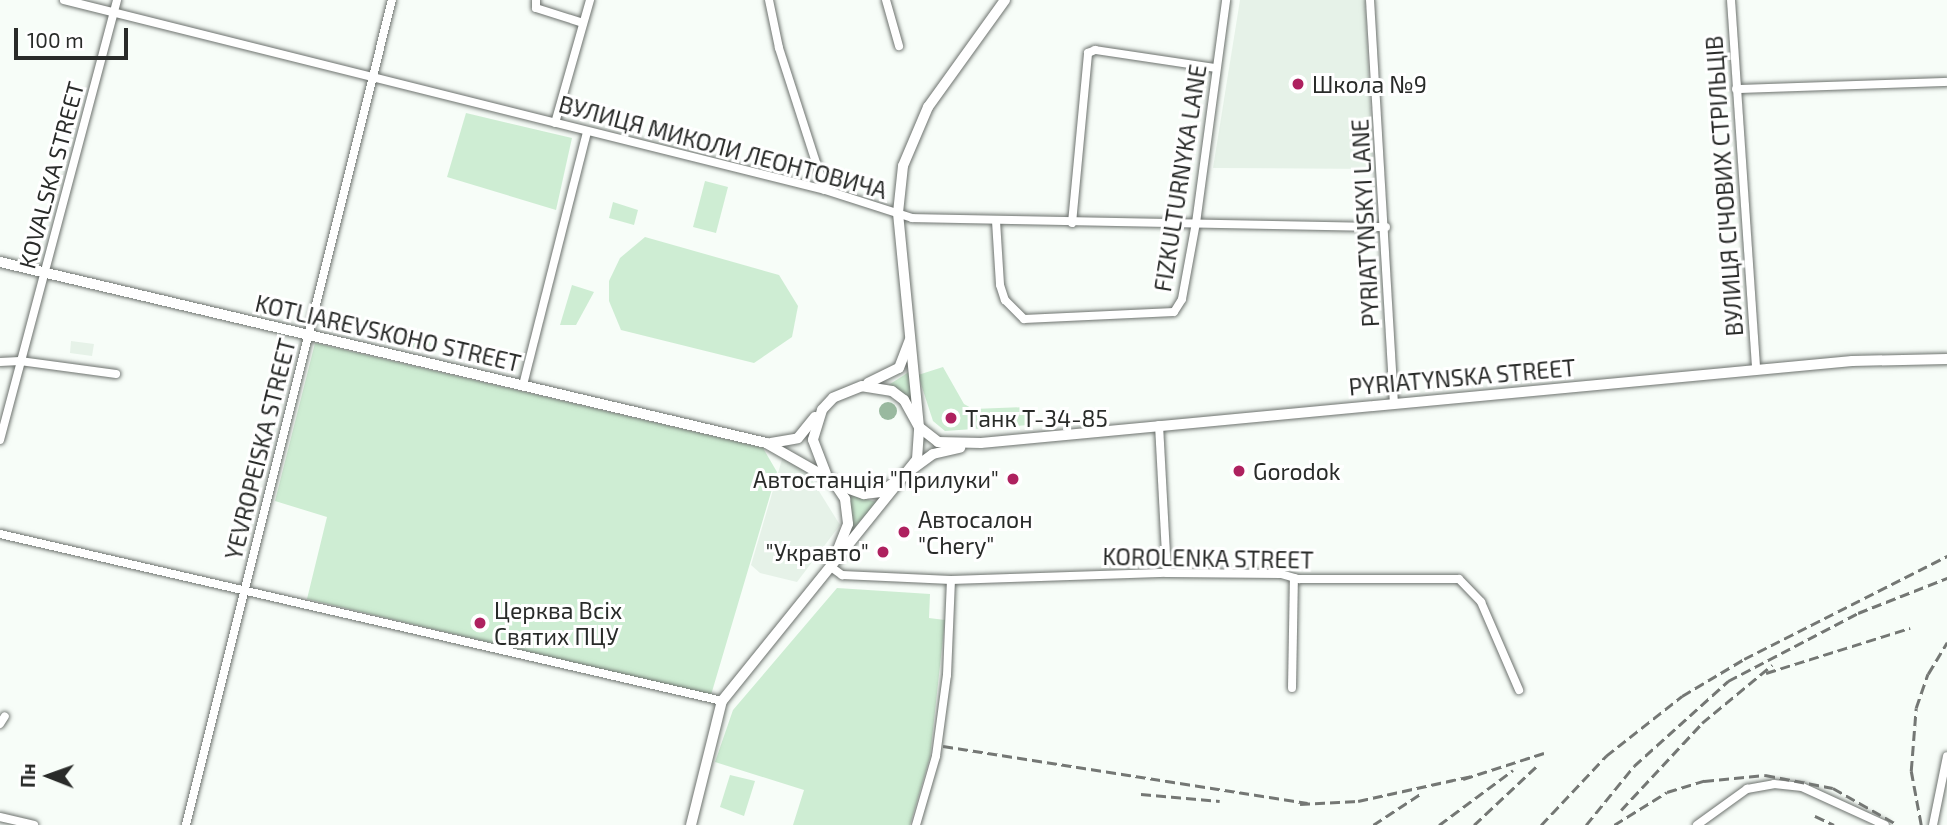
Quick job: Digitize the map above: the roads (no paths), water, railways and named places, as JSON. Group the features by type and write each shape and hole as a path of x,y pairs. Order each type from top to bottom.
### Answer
{"main road":[{"path":"691,825 722,701 909,474 921,443 912,329 898,213 903,166 928,107 1005,0"},
{"name":"KOTLIAREVSKOHO STREET","path":"0,262 766,443"},
{"path":"766,443 798,438 822,410 846,390 862,386 899,368 912,329"},
{"name":"PYRIATYNSKA STREET","path":"981,443 1756,370 1947,359"},
{"path":"862,386 898,396 914,412 919,426 938,442 981,443"},
{"path":"822,410 815,424 815,455 845,499 848,524 831,567"},
{"path":"766,443 833,481 864,494 897,485 933,454 981,443"}],"street":[{"name":"ВУЛИЦЯ МИКОЛИ ЛЕОНТОВИЧА","path":"64,0 825,190 912,218 1386,227"},
{"name":"KOVALSKA STREET","path":"0,440 117,0"},
{"name":"YEVROPEISKA STREET","path":"186,825 392,0"},
{"path":"536,0 536,8 583,23"},
{"path":"555,123 590,0"},
{"path":"769,0 779,48 825,190"},
{"path":"886,0 899,46"},
{"name":"FIZKULTURNYKA LANE","path":"996,221 1000,285 1005,300 1016,314 1036,320 1174,312 1182,299 1196,223 1226,0"},
{"name":"PYRIATYNSKYI LANE","path":"1370,0 1386,227 1394,402"},
{"name":"ВУЛИЦЯ СІЧОВИХ СТРІЛЬЦІВ","path":"1731,0 1756,370"},
{"path":"1072,223 1087,53 1095,50 1216,68"},
{"path":"1736,89 1947,82"},
{"path":"523,385 587,132"},
{"path":"0,362 20,360 116,374"},
{"path":"1159,425 1167,573"},
{"path":"0,534 244,594 722,701"},
{"name":"KOROLENKA STREET","path":"831,567 842,575 951,580 1167,573 1294,578 1459,579 1481,602 1519,690"},
{"path":"1292,688 1294,578"},
{"path":"916,825 936,756 947,675 951,580"},
{"path":"1933,825 1947,757"},
{"path":"1697,825 1747,789 1774,784 1802,787 1885,825"},
{"path":"0,817 34,825"}],"railway":[{"path":"1541,825 1606,756 1682,696 1744,659 1947,556"},
{"path":"1586,825 1634,766 1728,681 1858,613 1947,578"},
{"path":"1766,673 1910,628"},
{"path":"1921,825 1911,771 1916,708 1928,674 1947,642"},
{"path":"1621,810 1702,723 1772,665"},
{"path":"943,746 1308,803"},
{"path":"1463,779 1544,753"},
{"path":"1474,825 1538,765"},
{"path":"1439,825 1513,770"},
{"path":"1614,825 1667,792 1704,781 1765,775 1833,788 1898,825"},
{"path":"1300,804 1358,801 1472,776"},
{"path":"1141,794 1220,801"},
{"path":"1373,825 1420,794"},
{"path":"1815,816 1834,825"}],"place":[{"name":"Школа №9","path":"1298,84"},
{"name":"Танк Т-34-85","path":"951,418"},
{"name":"Gorodok","path":"1239,471"},
{"name":"Автостанція \"Прилуки\"","path":"1013,479"},
{"name":"Автосалон \"Chery\"","path":"904,532"},
{"name":"\"Укравто\"","path":"883,552"},
{"name":"Церква Всіх Святих ПЦУ","path":"480,623"}]}
